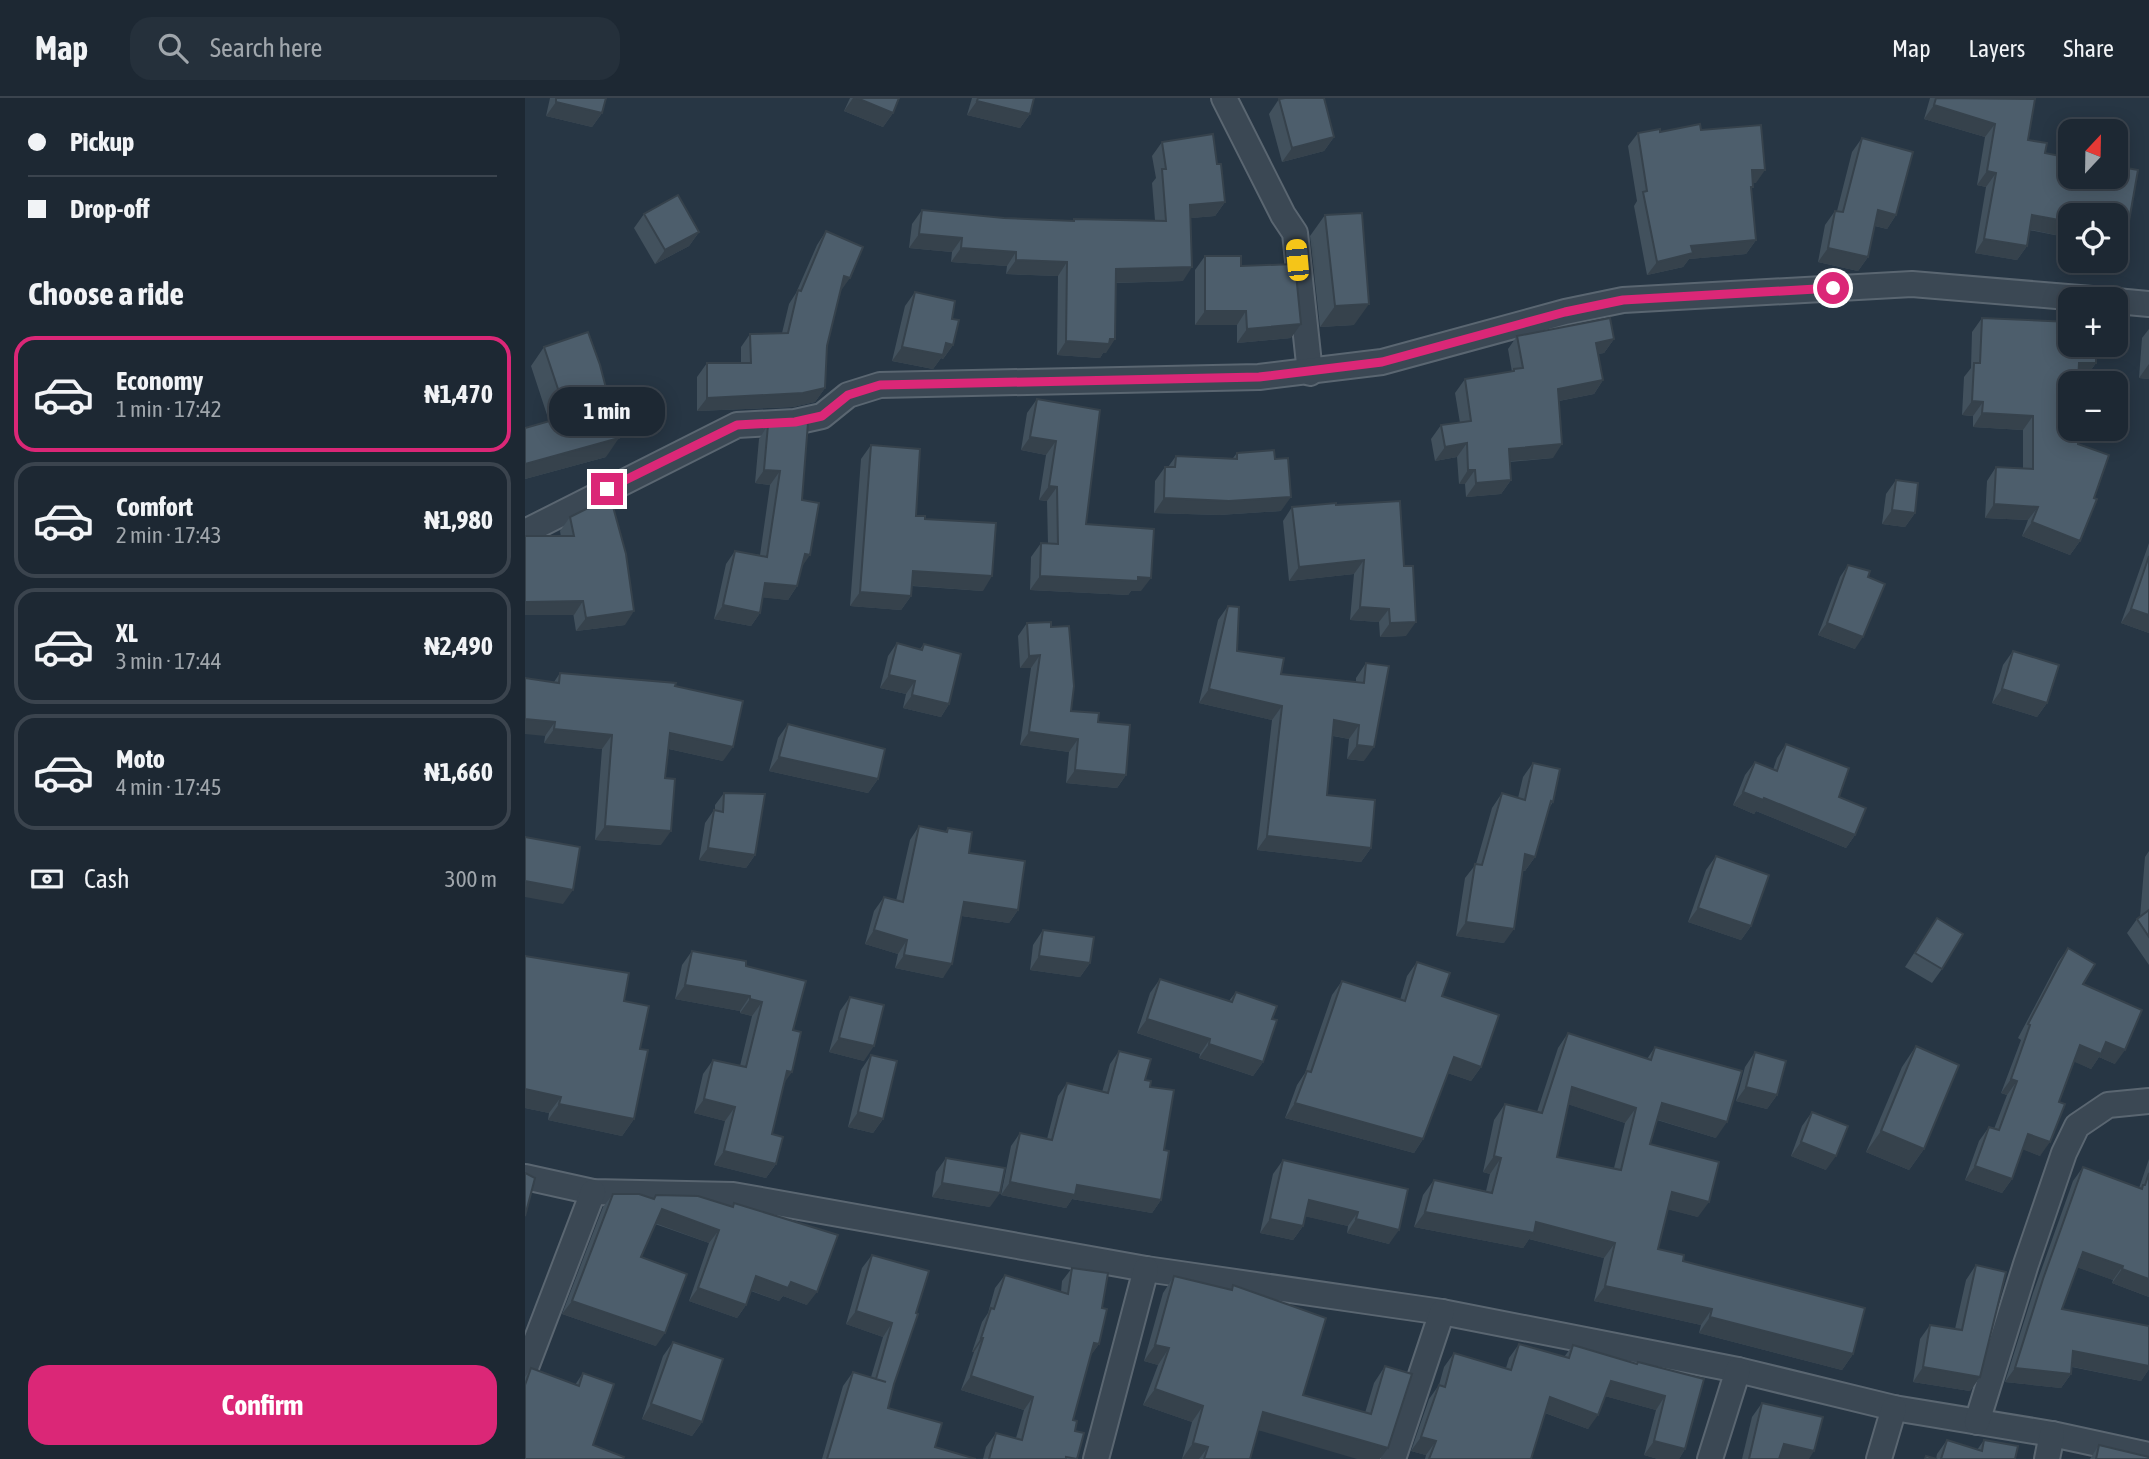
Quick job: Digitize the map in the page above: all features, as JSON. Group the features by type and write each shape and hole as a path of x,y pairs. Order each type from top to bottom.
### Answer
{"street":[{"path":"1224,98 1283,215 1295,233 1310,373"},
{"path":"525,532 737,425 795,422 822,416 848,395 880,385 1259,377 1310,373 1382,362 1565,312 1623,300 1912,284 2058,296"},
{"path":"2128,302 2149,304"},
{"path":"1977,1422 2026,1264 2064,1153 2077,1126 2108,1105 2149,1101"},
{"path":"525,1177 593,1192 733,1195 1146,1269 1442,1312 1738,1370 1894,1408 2052,1434 2149,1455"},
{"path":"525,1370 593,1192"},
{"path":"1095,1459 1146,1269"},
{"path":"1393,1459 1442,1312"},
{"path":"1710,1459 1738,1370"},
{"path":"1879,1459 1894,1408"},
{"path":"2047,1459 2052,1434"}],"building":[{"path":"556,98 606,98 602,113 556,102"},
{"path":"857,98 899,98 893,113"},
{"path":"978,98 1034,98 1030,114 977,101"},
{"path":"1324,98 1334,137 1292,148 1279,99"},
{"path":"1936,98 2035,99 2028,140 2047,143 2045,153 2058,156 2058,189 2128,189 2128,168 2138,170 2128,227 2128,203 2058,203 2058,220 2032,215 2027,246 1984,239 1996,173 1987,171 1995,124 1934,105"},
{"path":"1700,124 1701,130 1761,125 1765,170 1752,170 1751,187 1756,240 1691,246 1693,253 1657,262 1643,192 1647,191 1638,133 1660,129 1660,132"},
{"path":"1213,134 1217,164 1221,164 1225,202 1190,205 1192,267 1116,269 1115,339 1110,339 1109,344 1066,341 1067,262 1016,260 1016,252 961,248 962,238 919,234 922,210 1004,218 1166,221 1162,169 1166,169 1162,142"},
{"path":"1862,138 1913,152 1896,215 1878,210 1868,257 1828,248 1835,211 1843,212"},
{"path":"678,195 699,232 665,250 644,214"},
{"path":"1362,213 1369,304 1335,306 1325,215"},
{"path":"826,231 863,247 850,278 844,276 827,346 825,388 803,393 707,398 707,363 751,363 750,334 788,333 798,290 801,291"},
{"path":"1205,256 1241,256 1241,266 1295,264 1301,324 1247,329 1246,311 1205,311"},
{"path":"915,292 955,301 952,319 959,320 953,345 946,343 943,355 902,347"},
{"path":"1610,318 1614,339 1596,343 1603,380 1558,389 1562,444 1509,449 1511,480 1476,483 1475,470 1468,470 1467,443 1445,447 1441,425 1471,421 1465,379 1523,368 1517,336"},
{"path":"1982,318 2058,321 2058,357 2096,357 2096,363 2079,363 2079,371 2058,371 2058,441 2078,441 2078,444 2109,455 2094,498 2097,499 2080,541 2032,522 2038,507 1994,504 1996,467 2033,469 2033,416 1982,413 1983,402 1972,401 1974,363 1980,363"},
{"path":"588,332 600,365 619,438 525,464 525,428 567,416 544,347"},
{"path":"1037,399 1100,410 1086,524 1154,529 1151,578 1138,577 1138,581 1040,576 1041,543 1058,544 1057,487 1049,486 1056,441 1030,437"},
{"path":"808,423 802,500 819,503 810,555 805,554 797,586 765,583 760,613 723,605 735,551 767,557 780,471 764,470 768,425"},
{"path":"871,445 920,449 916,516 925,516 925,519 996,523 992,576 913,571 911,596 860,592"},
{"path":"1274,450 1275,459 1288,458 1291,497 1229,501 1164,498 1165,467 1175,467 1176,456 1237,459 1237,453"},
{"path":"1896,480 1918,483 1915,513 1892,510"},
{"path":"1400,501 1404,566 1413,566 1416,622 1390,623 1389,609 1360,607 1364,560 1299,567 1292,507"},
{"path":"612,503 626,554 634,611 586,618 583,601 525,602 525,536 574,536 570,517 586,509"},
{"path":"2149,556 2149,615 2131,609"},
{"path":"1848,565 1870,571 1868,577 1885,584 1863,637 1827,623"},
{"path":"1228,606 1239,607 1237,651 1284,658 1281,674 1364,683 1366,663 1389,666 1374,747 1357,745 1359,725 1334,720 1327,795 1375,800 1371,848 1267,836 1282,706 1209,689"},
{"path":"1051,622 1051,627 1069,626 1074,686 1071,711 1099,713 1098,722 1130,725 1126,775 1075,770 1078,739 1029,732 1040,655 1029,656 1027,623"},
{"path":"897,643 922,650 924,644 961,654 949,704 912,695 915,681 889,675"},
{"path":"2013,651 2059,665 2047,703 2002,689"},
{"path":"560,673 676,683 675,686 743,701 733,747 670,733 665,778 675,779 671,831 605,826 612,735 554,729 555,722 525,719 525,678 559,683"},
{"path":"788,724 885,749 878,779 779,757"},
{"path":"1786,744 1849,768 1839,797 1866,808 1855,835 1743,792 1755,762 1777,771"},
{"path":"1533,763 1560,769 1553,802 1551,801 1535,857 1525,854 1514,929 1466,922 1475,864 1482,865 1502,793 1525,800"},
{"path":"724,793 765,794 755,855 708,848 714,810 723,812"},
{"path":"919,826 947,832 948,828 972,832 969,853 1025,861 1018,910 964,902 952,964 904,955 907,940 874,930 884,897 903,902"},
{"path":"525,837 580,847 573,890 525,881"},
{"path":"1716,856 1769,875 1751,926 1698,908"},
{"path":"2149,910 2149,937 2137,919"},
{"path":"1937,918 1963,934 1942,969 1915,953"},
{"path":"1043,930 1094,937 1090,963 1039,956"},
{"path":"2068,948 2095,964 2083,984 2142,1010 2125,1050 2106,1042 2101,1054 2080,1045 2059,1102 2065,1104 2050,1142 2028,1134 2012,1179 1975,1166 1989,1127 1999,1130 2017,1081 2011,1079 2030,1025 2028,1024"},
{"path":"692,951 746,961 746,966 806,981 793,1030 801,1032 792,1072 787,1071 772,1134 783,1137 776,1164 724,1151 735,1107 704,1099 713,1060 746,1067 762,1002 750,999 750,996 685,985"},
{"path":"525,956 629,973 624,1001 649,1006 640,1049 648,1050 634,1119 559,1104 561,1097 525,1089"},
{"path":"1417,962 1450,973 1442,996 1499,1015 1481,1067 1454,1057 1423,1139 1295,1103 1307,1071 1311,1072 1342,981 1405,1001"},
{"path":"1160,979 1232,1002 1236,992 1277,1006 1272,1019 1277,1020 1263,1062 1209,1044 1210,1039 1147,1019"},
{"path":"850,997 884,1005 874,1046 839,1038"},
{"path":"1568,1033 1651,1060 1655,1047 1742,1071 1727,1122 1662,1103 1650,1144 1719,1162 1709,1202 1672,1192 1658,1249 1684,1255 1683,1261 1865,1308 1853,1354 1710,1317 1712,1309 1605,1286 1615,1243 1536,1222 1534,1233 1425,1212 1434,1180 1492,1193 1501,1158 1494,1156 1505,1104 1542,1113","holes":["1572,1087 1636,1108 1621,1170 1557,1157"]},
{"path":"1916,1046 1959,1065 1924,1149 1881,1131"},
{"path":"1119,1051 1151,1059 1145,1080 1151,1081 1150,1087 1174,1090 1164,1150 1169,1151 1161,1200 1077,1185 1075,1195 1010,1182 1020,1133 1052,1140 1067,1083 1108,1093"},
{"path":"1755,1052 1786,1061 1777,1095 1746,1087"},
{"path":"871,1055 897,1061 883,1119 858,1112"},
{"path":"1812,1112 1848,1126 1836,1156 1801,1142"},
{"path":"946,1158 1005,1168 1000,1193 942,1183"},
{"path":"1283,1160 1408,1189 1399,1230 1356,1219 1358,1212 1309,1200 1303,1226 1270,1219"},
{"path":"2083,1167 2142,1189 2149,1173 2149,1279 2122,1269 2123,1266 2083,1252 2062,1309 2149,1326 2149,1366 2073,1351 2071,1374 2015,1368 2043,1279"},
{"path":"525,1173 535,1178 525,1216"},
{"path":"613,1194 639,1194 654,1199 656,1195 698,1196 733,1207 734,1203 838,1235 817,1292 791,1282 788,1288 756,1276 746,1305 698,1288 719,1230 662,1209 641,1257 687,1274 665,1333 572,1301"},
{"path":"872,1255 929,1271 888,1408 942,1423 935,1447 976,1459 827,1459 853,1372 876,1379 892,1323 856,1311"},
{"path":"1976,1265 2006,1272 1980,1377 1923,1367 1930,1325 1962,1330"},
{"path":"1072,1268 1108,1273 1102,1308 1107,1309 1099,1344 1094,1343 1073,1420 1077,1421 1075,1431 1084,1433 1077,1459 989,1459 996,1433 1022,1440 1033,1397 971,1376 991,1308 994,1309 1005,1275 1068,1294"},
{"path":"1174,1276 1232,1290 1233,1285 1326,1318 1303,1395 1371,1414 1385,1366 1412,1374 1388,1448 1263,1412 1250,1459 1204,1459 1208,1447 1193,1443 1203,1406 1155,1389 1169,1348 1155,1345"},
{"path":"673,1342 723,1359 702,1422 651,1404"},
{"path":"1519,1344 1569,1358 1573,1345 1637,1364 1638,1362 1704,1379 1685,1449 1654,1441 1665,1396 1611,1381 1598,1415 1550,1397 1531,1459 1429,1459 1436,1441 1421,1437 1439,1385 1445,1387 1454,1353 1511,1370"},
{"path":"531,1368 579,1386 583,1373 614,1384 593,1445 624,1457 623,1459 525,1459 525,1385"},
{"path":"1762,1403 1823,1417 1814,1451 1784,1444 1779,1459 1749,1459"},
{"path":"1947,1440 1982,1451 1984,1440 2018,1446 2015,1459 1941,1459"},
{"path":"2099,1445 2149,1457 2096,1459"}],"route":[{"path":"607,489 737,425 795,422 822,416 848,395 880,385 1259,377 1310,373 1382,362 1565,312 1623,300 1833,288"}]}
